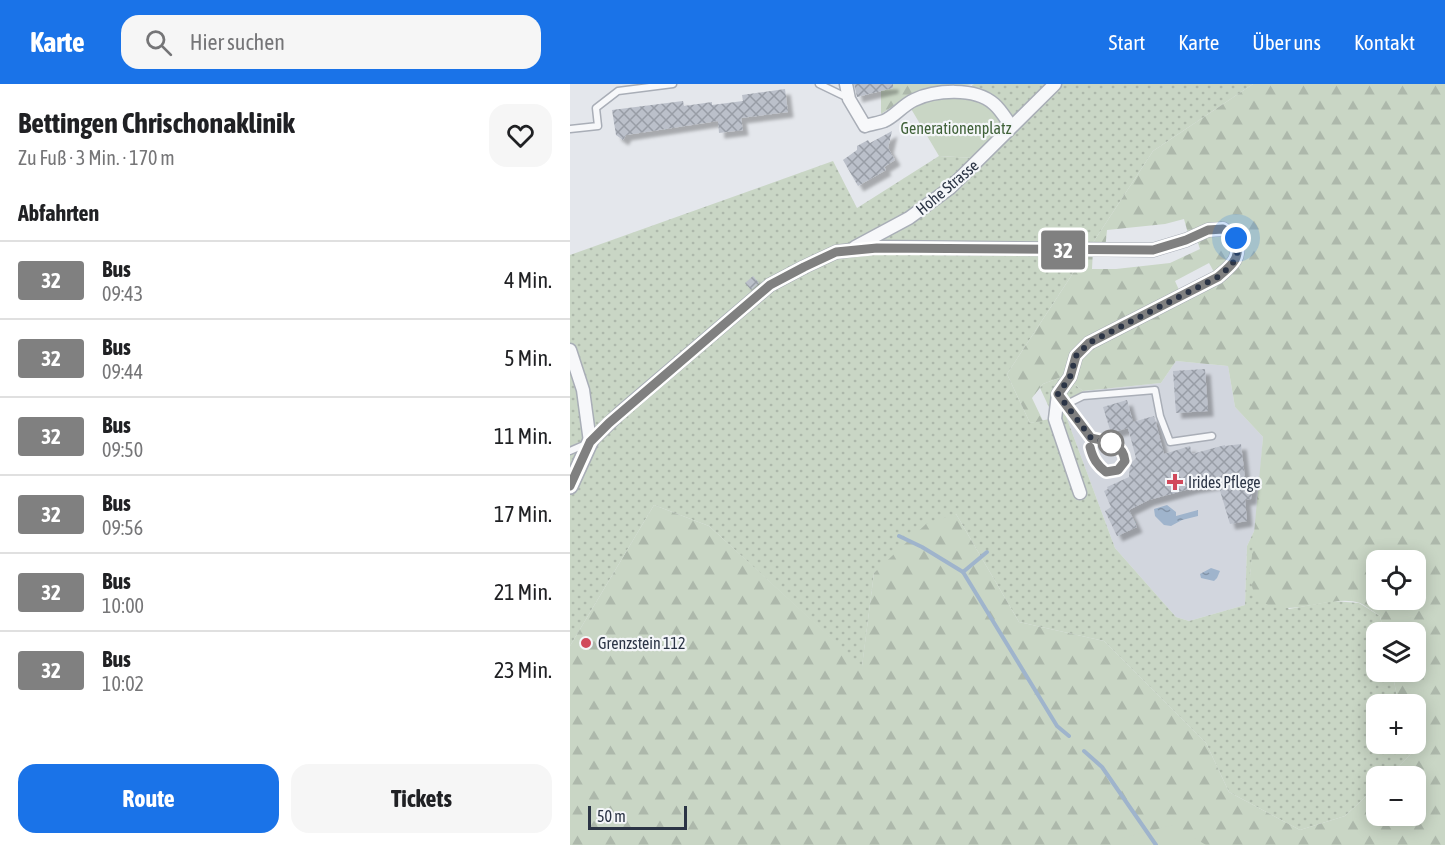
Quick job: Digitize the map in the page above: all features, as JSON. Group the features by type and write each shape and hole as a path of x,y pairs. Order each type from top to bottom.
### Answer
{"street":[{"path":"846,84 849,99 866,126 885,121 900,108 916,99 940,93 985,98 994,104 1011,126"},
{"name":"Hohe Strasse","path":"853,249 909,218 950,188 1055,84"},
{"name":"Hohe Strasse","path":"590,442 621,412 770,285 836,252 853,249 1153,250 1186,240 1208,230 1223,229 1236,238 1239,251 1233,264 1218,277 1089,343 1076,356 1055,419 1080,493"},
{"path":"570,351 583,390 590,442 570,486"}],"lane":[{"path":"570,129 601,125 596,108 618,91 673,84"},
{"path":"819,84 849,99"},
{"path":"1091,438 1111,443 1124,453 1125,461 1118,470 1106,472 1098,465 1092,457 1091,438 1063,399 1155,390 1160,416 1170,442 1212,436"},
{"path":"570,451 590,442"}],"shaded area":[{"name":"Irides Pflege","path":"1176,361 1228,366 1235,407 1263,437 1256,527 1247,546 1245,605 1189,621 1176,617 1115,548 1066,416 1083,391 1161,383"}],"green space":[{"path":"881,84 974,84 926,91 904,99 881,114"},
{"path":"1253,84 1153,151 1007,374 1030,423 1054,418 1040,388 1043,384 1064,376 1083,391 1066,416 1115,548 1176,617 1189,621 1245,605 1247,546 1256,527 1250,576 1289,609 1333,601 1359,603 1366,607 1366,610 1380,616 1381,622 1366,622 1366,682 1394,682 1397,694 1366,694 1366,754 1411,754 1399,766 1366,766 1366,796 1345,816 1300,830 1229,792 1206,743 1104,641 1019,622 956,514 874,573 862,667 709,526 654,505 570,646 570,255 833,161 857,208 939,156 974,158 977,100 972,85"},
{"path":"1253,84 1445,84 1445,845 570,845 570,646 654,505 709,526 862,666 874,573 926,524 956,514 1019,622 1104,641 1206,743 1229,792 1300,830 1345,816 1366,796 1366,826 1426,826 1426,766 1399,766 1411,754 1426,754 1426,694 1397,694 1394,682 1426,682 1426,622 1381,622 1380,616 1371,610 1426,610 1426,550 1366,550 1366,607 1360,603 1347,601 1290,608 1265,603 1255,594 1250,576 1263,437 1235,407 1228,366 1176,361 1161,383 1083,391 1064,376 1043,384 1032,398 1043,421 1030,423 1007,374 1153,151","holes":["1184,219 1189,237 1195,234 1200,249 1170,263 1116,269 1092,269 1093,250 1105,250 1107,230 1165,224","1209,263 1214,272 1179,290 1175,281"]},
{"name":"Generationenplatz","path":"951,97 984,104 996,113 1000,120 1002,130 974,158 939,156 910,107 930,100"},
{"path":"1173,825 1206,845 1115,845 1122,838"}],"water":[{"path":"1167,505 1176,512 1176,516 1198,510 1198,516 1182,520 1171,526 1164,525 1155,516 1154,509"},
{"path":"1211,568 1220,571 1214,581 1201,578 1200,574"}],"building":[{"path":"854,84 893,84 893,88 857,97"},
{"path":"785,89 788,112 741,118 743,130 719,133 718,121 626,135 623,140 616,135 612,110 683,101 684,106 712,102 712,105 743,101 742,95"},
{"path":"892,131 888,148 895,160 884,167 886,170 858,186 843,160 857,150 857,146 868,140 870,143"},
{"path":"753,276 759,283 751,290 745,283"},
{"path":"1205,369 1208,411 1176,413 1173,371"},
{"path":"1127,400 1133,422 1154,416 1164,454 1190,446 1192,454 1225,445 1241,444 1245,478 1254,477 1251,499 1245,500 1247,521 1230,524 1218,484 1149,500 1129,510 1137,527 1117,536 1105,511 1111,507 1104,491 1108,489 1107,487 1129,477 1130,464 1136,458 1128,428 1111,433 1103,407"}],"waterway":[{"path":"899,536 963,572 1057,726 1069,736"},
{"path":"963,572 987,552"},
{"path":"1084,751 1102,767 1156,845"}],"bus line":[{"name":"32","path":"570,486 590,442 621,412 770,285 836,252 877,248 1153,250 1186,240 1208,230 1223,229 1236,238 1239,251 1233,264 1218,277 1089,343 1076,356 1070,377 1058,394 1091,438 1106,440 1117,446 1124,453 1125,461 1118,470 1106,472 1092,457 1090,447"}],"place":[{"name":"Irides Pflege","path":"1175,482"},
{"name":"Grenzstein 112","path":"586,643"}],"route":[{"path":"1111,443 1091,438 1058,394 1070,377 1076,356 1089,343 1218,277 1233,264 1239,251 1236,238"}]}
